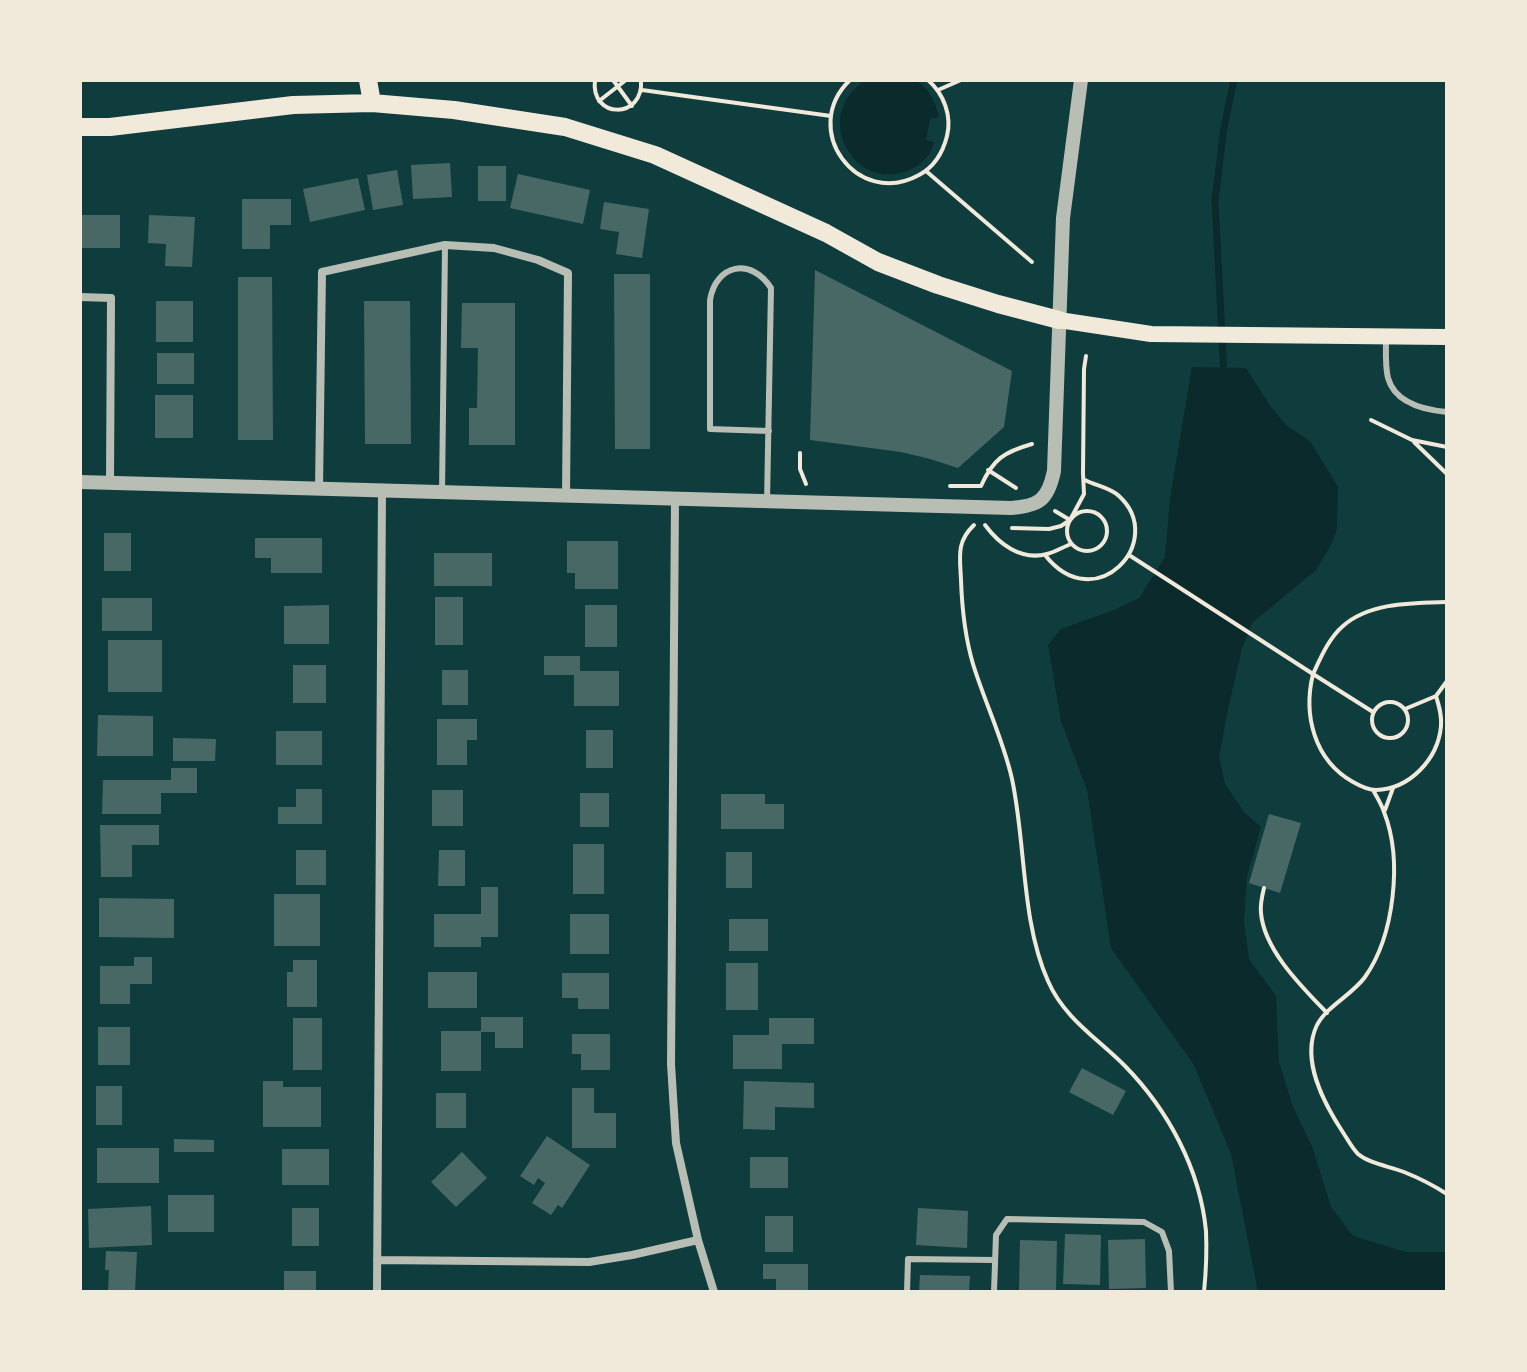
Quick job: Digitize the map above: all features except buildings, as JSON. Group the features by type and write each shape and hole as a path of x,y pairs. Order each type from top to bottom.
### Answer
{"main road":[{"path":"368,80 372,103"},
{"path":"80,127 110,127 293,105 372,103 454,110 565,127 655,155 826,233 878,262 998,304 1059,320 1151,334 1447,337"}],"street":[{"path":"80,482 1028,507 1039,502 1050,489 1054,471 1063,218 1081,80"},
{"path":"319,489 322,272 445,245 494,248 538,260 568,273 566,496"},
{"path":"80,297 111,298 110,483"},
{"path":"377,1292 382,491"},
{"path":"675,499 671,1064 676,1143 698,1240 714,1292"},
{"path":"377,1260 589,1262 698,1240"}],"lane":[{"path":"442,493 445,245"},
{"path":"767,502 769,431 771,288 765,278 756,272 735,269 717,280 710,300 710,429 769,431"},
{"path":"1386,337 1387,376 1397,395 1411,403 1447,412"},
{"path":"994,1292 996,1235 1007,1219 1144,1222 1162,1232 1166,1242 1171,1292"},
{"path":"907,1292 908,1259 995,1260"}],"path":[{"path":"595,80 594,92 599,101 614,110 632,106 642,90 641,80"},
{"path":"613,80 632,106"},
{"path":"599,101 626,80"},
{"path":"850,80 835,101 831,116 835,146 847,165 859,175 881,183 911,179 926,171 941,153 948,129 947,113 938,90 928,80"},
{"path":"938,90 961,80"},
{"path":"642,90 831,116"},
{"path":"926,171 1032,262"},
{"path":"1045,555 1062,572 1091,579 1113,572 1129,555 1135,532 1121,497 1085,480 1083,473 1086,356"},
{"path":"1371,420 1412,440 1447,447"},
{"path":"1412,440 1447,474"},
{"path":"938,486 981,486 992,465 1010,450 1032,444"},
{"path":"800,453 800,469 806,485"},
{"path":"988,470 1020,490"},
{"path":"1092,512 1103,519 1107,532 1102,545 1083,551 1071,544 1066,529 1074,515 1092,512"},
{"path":"974,525 965,534 960,546 964,623 973,664 1012,778 1025,883 1041,966 1049,985 1074,1021 1124,1065 1173,1129 1197,1185 1203,1208 1207,1259 1204,1292"},
{"path":"985,525 1006,548 1018,553 1045,555 1071,544"},
{"path":"1129,555 1373,712"},
{"path":"1436,696 1441,711 1437,744 1422,769 1407,782 1393,788 1373,790 1344,777 1331,766 1320,749 1312,727 1309,691 1313,674 1326,648 1343,626 1375,610 1447,602"},
{"path":"1405,709 1436,696 1447,681"},
{"path":"1392,701 1405,709 1409,723 1406,730 1395,738 1387,738 1375,731 1371,718 1373,712 1385,702 1392,701"},
{"path":"1385,812 1393,788"},
{"path":"1373,790 1385,812 1393,848 1390,919 1380,950 1364,978 1319,1022 1312,1047 1313,1064 1325,1101 1359,1155 1403,1171 1447,1194"},
{"path":"1264,888 1260,909 1267,939 1304,989 1327,1013"}],"water":[{"path":"866,80 913,80 930,95 939,117 930,119 926,140 934,142 928,156 915,167 894,174 875,173 859,164 847,150 841,132 841,114 849,96"},
{"path":"1192,367 1246,368 1286,425 1310,441 1338,487 1337,529 1316,570 1252,623 1242,649 1219,757 1225,784 1244,812 1261,827 1247,877 1244,922 1249,959 1276,996 1279,1062 1292,1104 1313,1149 1331,1207 1353,1236 1406,1252 1447,1252 1447,1292 1258,1292 1231,1154 1194,1065 1111,948 1087,790 1061,721 1048,645 1061,629 1139,598 1165,557 1170,499"}],"waterway":[{"path":"1224,376 1215,200 1224,127 1234,80"}]}
